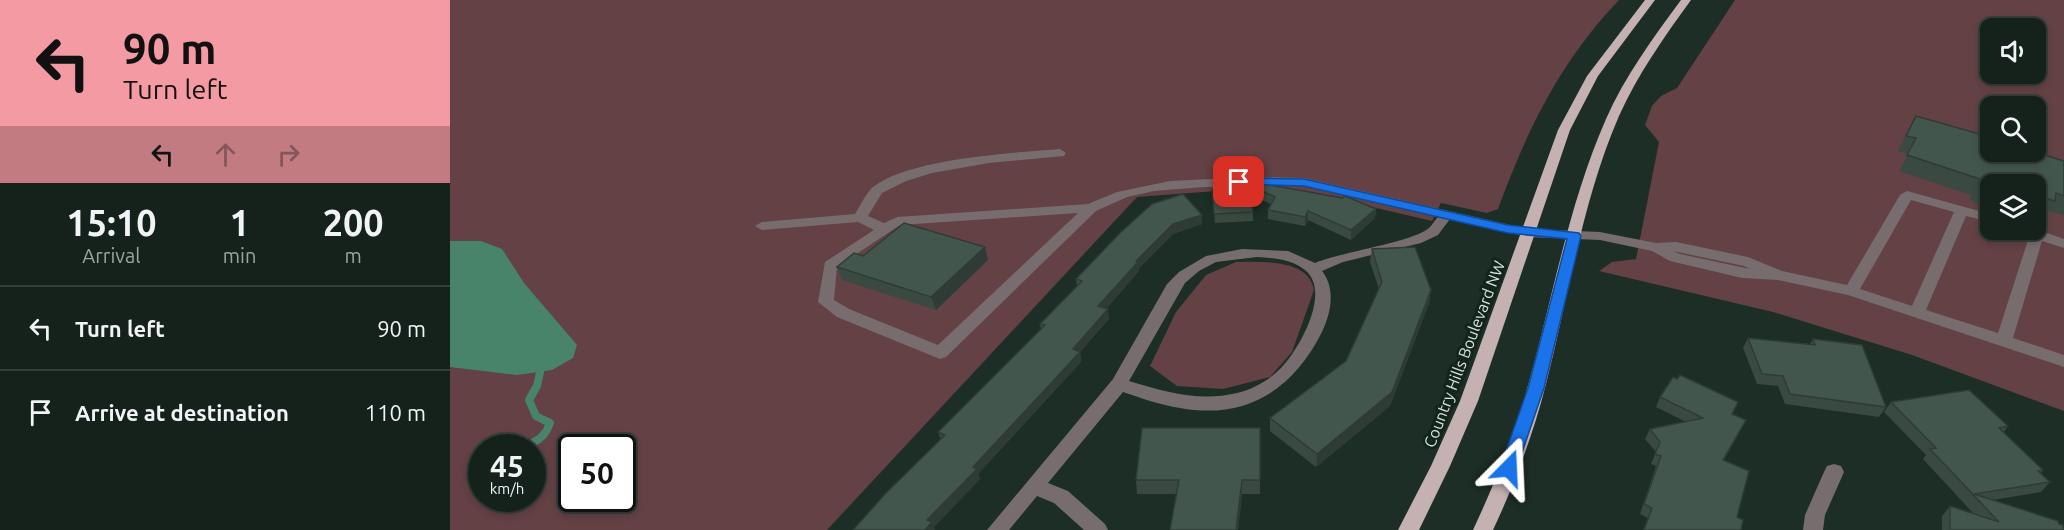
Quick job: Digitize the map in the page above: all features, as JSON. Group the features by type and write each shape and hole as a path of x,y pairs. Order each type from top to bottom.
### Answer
{"main road":[{"name":"Country Hills Boulevard NW","path":"1408,530 1451,444 1490,347 1559,142 1585,88 1617,39 1650,0"},
{"path":"1483,530 1517,448 1536,388 1574,236 1606,134 1632,77 1686,0"}],"street":[{"path":"860,219 877,190 911,175 930,169 989,159 1060,153"},
{"path":"1091,208 897,221 830,265 826,302 843,313 940,353 1091,208 1109,198 1146,188 1178,184 1278,180 1304,182 1528,233 1600,236 1656,247 1675,258 1742,273 1778,274 1851,291 2064,361"},
{"path":"1851,291 1907,195 1980,215"},
{"path":"1917,313 1962,210"},
{"path":"1314,269 1338,259 1416,240 1433,232 1446,215"},
{"path":"762,226 860,219 885,229"},
{"path":"2046,238 2064,244"},
{"path":"2004,342 2028,240"},
{"path":"997,530 1119,384 1175,284 1215,257 1244,253 1293,257 1314,269 1320,277 1324,295 1314,331 1287,373 1262,392 1222,403 1181,402 1119,384"},
{"path":"1813,530 1815,515 1834,472"},
{"path":"1035,486 1061,497 1098,530"}],"shaded area":[{"path":"450,0 1619,0 1579,48 1547,98 1521,152 1498,209 1487,213 1441,203 1432,221 1299,190 1243,189 1137,197 827,530 450,530"},
{"path":"1735,0 2064,0 2064,411 1912,355 1773,312 1599,271 1612,262 1636,259 1659,142 1645,125 1652,106 1661,96 1677,88"},
{"path":"450,241 481,241 502,249 524,283 577,345 573,358 552,370 517,375 450,367"},
{"path":"1236,262 1282,264 1303,272 1310,280 1314,290 1292,352 1270,377 1223,389 1177,386 1150,366 1176,312 1206,275"}],"building":[{"path":"1916,116 1980,134 1980,162 2046,162 2046,155 2064,161 2064,196 2056,193 2055,201 2046,198 2046,174 1980,174 1980,179 1907,155 1916,138 1906,136"},
{"path":"1264,184 1342,198 1345,196 1376,209 1351,230 1308,211 1305,217 1268,210 1275,197 1262,191"},
{"path":"1249,188 1253,212 1214,214 1212,190"},
{"path":"1183,194 1202,215 1173,224 1136,261 1138,262 1098,306 1108,309 1073,349 1080,352 973,467 977,469 927,520 932,522 925,530 853,530 885,494 945,435 938,432 1045,325 1040,324 1082,281 1076,279 1120,233 1152,204"},
{"path":"904,223 985,247 931,297 837,267 854,253 863,256"},
{"path":"1415,247 1431,290 1392,392 1317,454 1270,418 1346,361 1382,282 1372,249"},
{"path":"1748,338 1815,345 1813,339 1862,345 1886,407 1790,394 1783,376 1762,374"},
{"path":"1680,375 1738,402 1732,414 1746,420 1723,460 1749,471 1737,517 1743,520 1741,530 1644,530 1652,508 1644,504 1661,456 1655,454 1660,442 1650,429 1703,418 1660,397 1673,377 1677,379"},
{"path":"1969,390 2008,426 1999,428 2043,470 2038,471 2050,482 1974,494 2058,521 2063,525 2064,530 1950,530 1950,506 1999,522 1930,449 1936,448 1891,402"},
{"path":"1142,428 1260,428 1260,480 1242,480 1236,530 1170,530 1179,480 1136,480"}],"waterway":[{"path":"540,372 537,386 529,400 536,416 550,423 544,434"}],"route":[{"path":"1239,182 1278,180 1304,182 1528,233 1574,236 1536,388 1509,468"}]}
